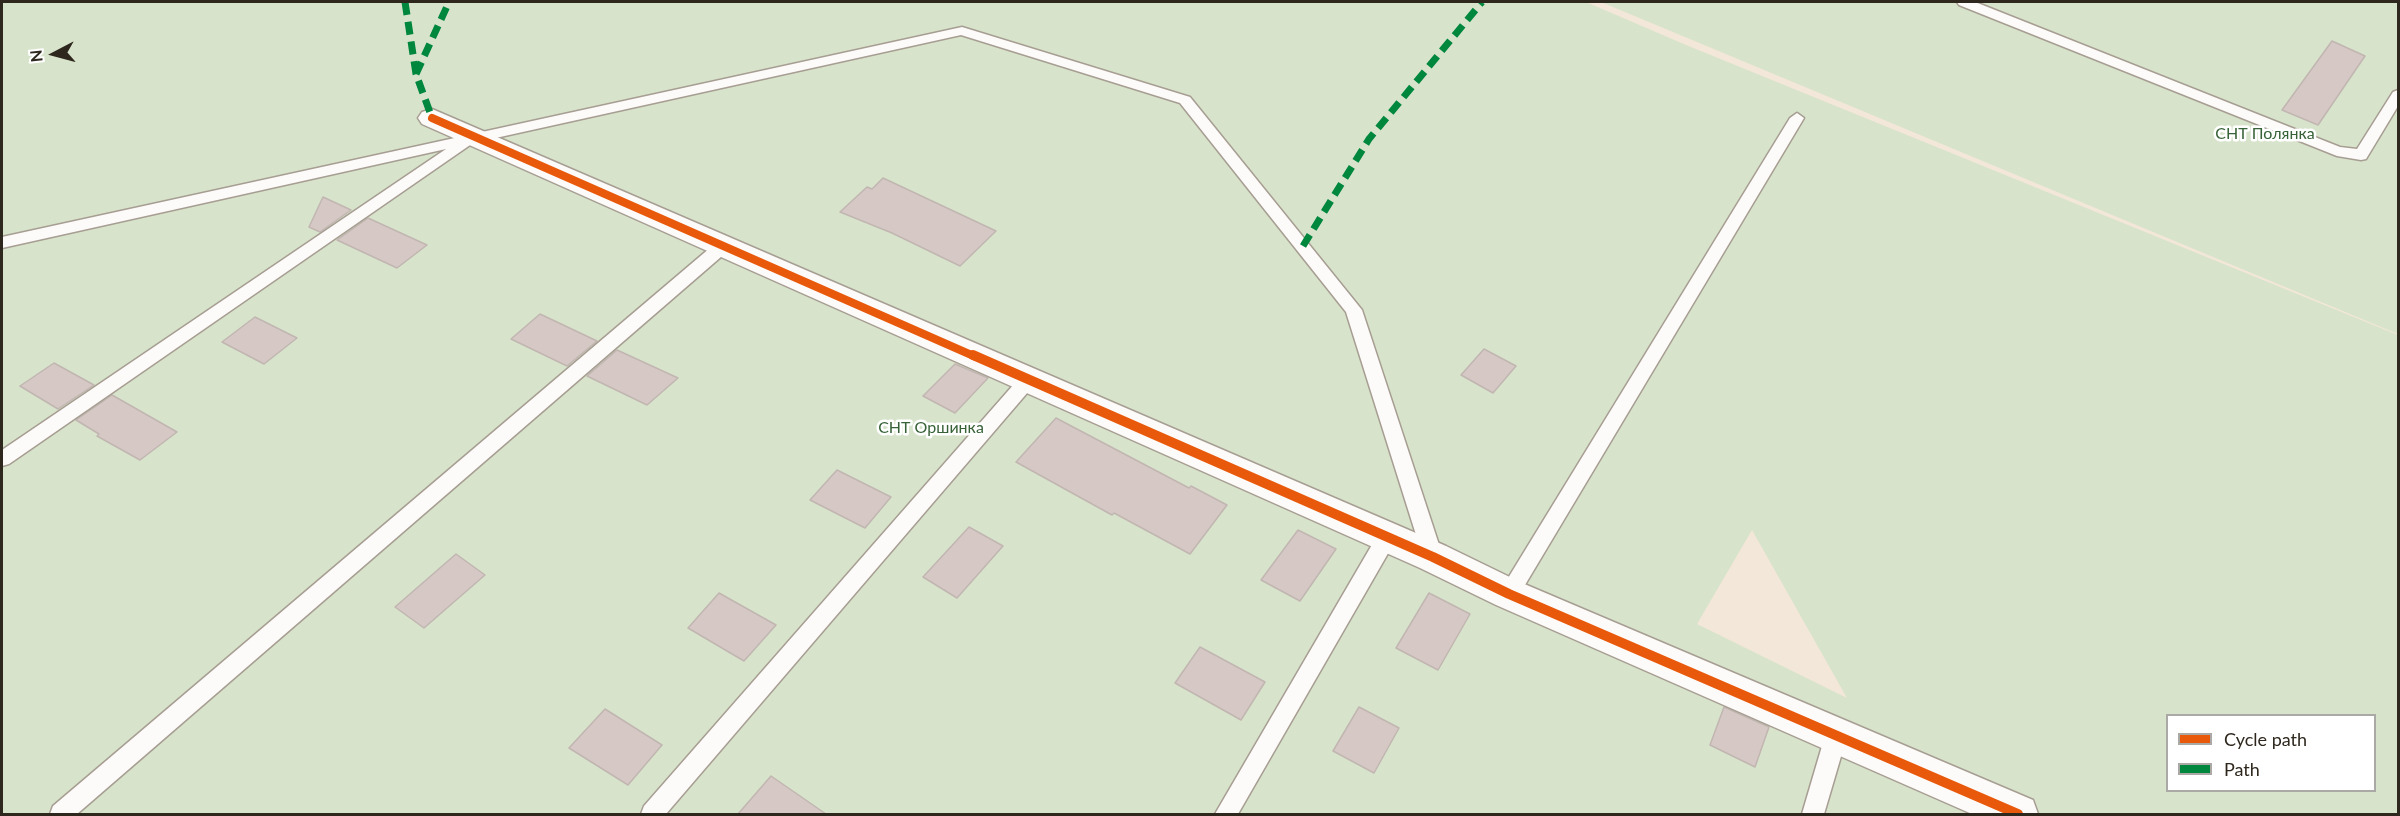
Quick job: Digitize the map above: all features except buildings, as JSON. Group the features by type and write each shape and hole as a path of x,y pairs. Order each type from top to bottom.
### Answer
{"street":[{"path":"432,118 1433,557 1509,594 2018,814"}],"lane":[{"path":"1974,3 2337,151 2361,155 2398,95"},
{"path":"2,242 962,32 1185,100 1354,310 1433,557"},
{"path":"1509,594 1797,118"},
{"path":"2,459 475,137"},
{"path":"61,814 723,246"},
{"path":"652,814 1028,380"},
{"path":"1226,814 1387,537"},
{"path":"1813,814 1836,736"}],"green space":[{"name":"СНТ Оршинка","path":"2,2 1586,2 1686,45 2398,335 2398,814 2,814","holes":["1752,530 1847,698 1697,624"]},
{"name":"СНТ Полянка","path":"1601,2 2398,2 2398,334"}],"marked path":[{"path":"405,2 416,74 432,118"},
{"path":"416,74 449,2"},
{"path":"1303,246 1369,139 1482,2"}],"cycle path":[{"path":"432,118 1433,557 1509,594 2018,814"}]}
